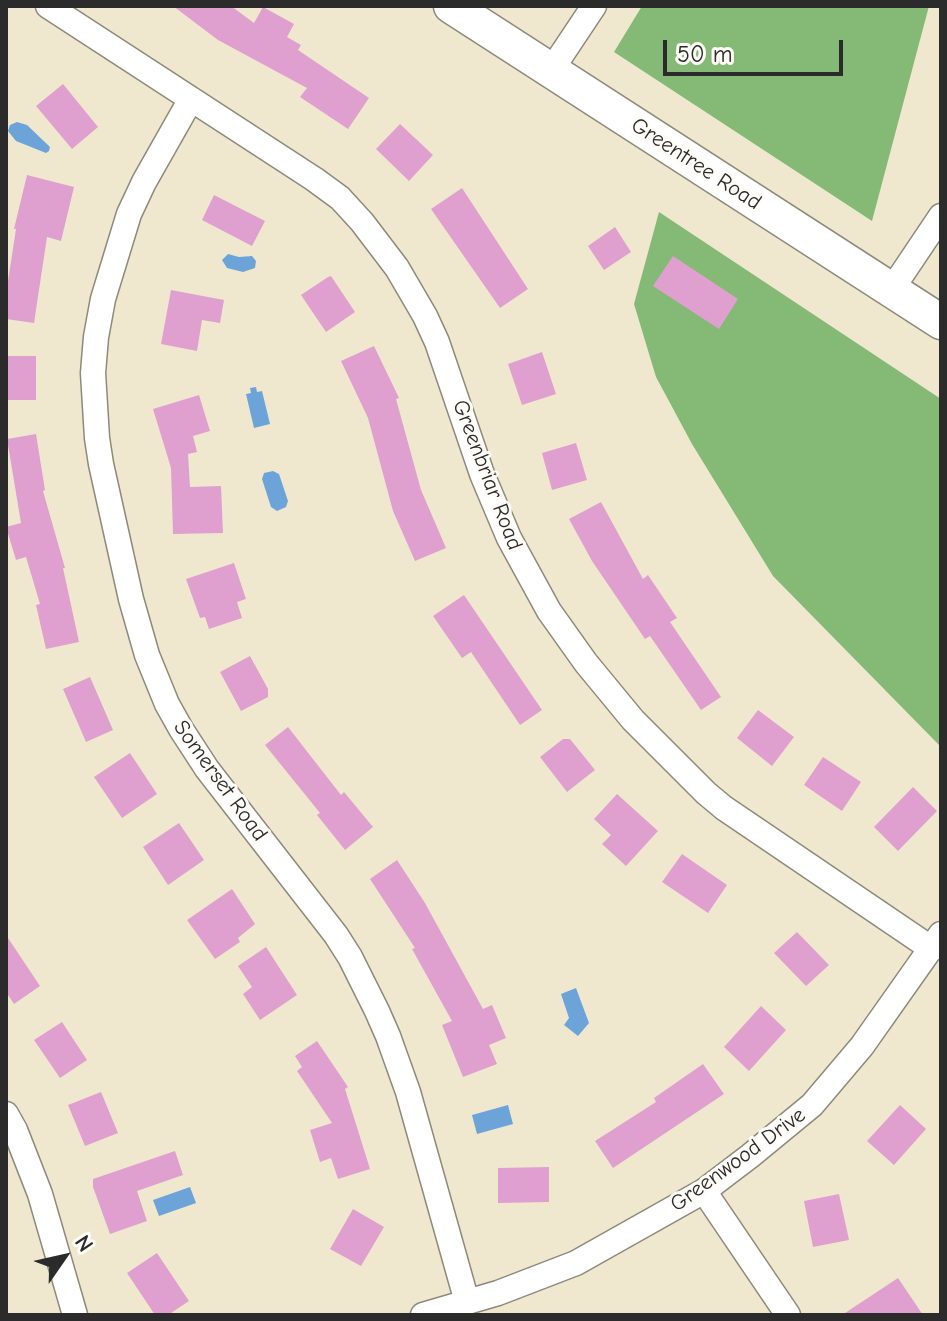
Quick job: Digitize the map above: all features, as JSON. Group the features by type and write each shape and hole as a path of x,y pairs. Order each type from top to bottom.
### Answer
{"street":[{"name":"Greenbriar Road","path":"48,6 340,198 380,243 414,294 437,342 482,474 528,575 577,650 633,720 686,775 724,808 936,942"},
{"name":"Greentree Road","path":"451,6 941,322"},
{"path":"550,72 594,6"},
{"name":"Somerset Road","path":"191,99 129,214 103,299 96,337 93,373 97,438 131,599 147,655 181,729 207,769 336,935 377,1011 408,1092 467,1302"},
{"path":"892,289 941,216"},
{"name":"Greenwood Drive","path":"423,1315 535,1280 576,1263 704,1191 812,1105 862,1046 936,942"},
{"path":"6,1114 40,1194 75,1315"},
{"path":"704,1191 788,1315"}],"green space":[{"path":"642,6 929,6 872,221 614,52"},
{"path":"659,212 941,399 941,747 773,576 692,444 656,377 634,304"}],"water":[{"path":"17,122 27,125 50,147 49,151 46,153 16,141 8,131 10,125"},
{"path":"228,254 252,256 256,261 255,268 243,272 227,268 222,260"},
{"path":"256,387 257,392 262,391 270,424 254,428 246,394 251,393 250,388"},
{"path":"273,471 279,474 288,501 286,507 277,511 271,507 262,479 264,473"},
{"path":"576,988 589,1023 578,1036 564,1025 569,1018 561,994"},
{"path":"508,1105 513,1124 477,1134 472,1115"},
{"path":"190,1187 196,1203 159,1216 153,1200"}],"building":[{"path":"173,6 231,6 254,23 263,7 294,24 287,37 301,45 298,50 369,98 348,129 300,97 307,88 218,40"},
{"path":"63,84 98,127 72,149 36,106"},
{"path":"400,124 433,155 409,181 376,149"},
{"path":"27,175 74,187 61,241 47,237 34,323 6,319 14,229"},
{"path":"462,188 528,289 500,308 431,209"},
{"path":"214,195 265,221 252,246 202,220"},
{"path":"615,227 631,252 604,270 588,246"},
{"path":"673,256 738,299 719,329 653,286"},
{"path":"331,276 355,312 326,332 301,295"},
{"path":"171,290 224,300 220,323 202,320 197,351 161,344"},
{"path":"374,346 399,398 396,399 421,490 446,548 415,561 393,511 368,418 341,361"},
{"path":"542,352 556,394 522,405 508,364"},
{"path":"6,356 36,356 36,400 6,400"},
{"path":"199,395 210,431 193,436 197,452 188,454 190,487 221,486 223,533 173,534 171,468 153,409"},
{"path":"36,434 43,491 65,568 79,642 46,649 36,605 40,604 26,557 16,560 6,527 21,523 7,439"},
{"path":"576,443 587,480 552,490 542,453"},
{"path":"601,502 643,579 648,575 677,618 670,622 721,697 701,710 650,636 645,639 592,561 569,519"},
{"path":"234,563 246,599 237,602 242,618 209,629 205,617 200,618 186,579"},
{"path":"464,595 542,710 520,725 471,652 462,658 433,616"},
{"path":"250,656 268,689 268,697 241,711 220,672"},
{"path":"90,677 113,730 86,742 63,689"},
{"path":"758,710 794,737 772,766 737,738"},
{"path":"288,727 341,795 344,792 373,827 345,850 317,815 320,813 265,745"},
{"path":"563,739 570,739 595,770 567,792 540,757"},
{"path":"130,753 157,794 122,818 94,777"},
{"path":"823,757 861,782 842,811 804,785"},
{"path":"913,787 937,811 898,851 874,827"},
{"path":"617,794 658,831 626,866 602,844 611,835 594,819"},
{"path":"179,823 204,860 168,885 143,847"},
{"path":"682,854 727,885 708,913 662,882"},
{"path":"397,860 425,903 483,1009 492,1005 506,1038 489,1045 497,1064 463,1077 442,1025 452,1021 412,949 415,948 370,879"},
{"path":"232,889 255,924 238,938 240,942 215,959 187,920"},
{"path":"797,932 829,965 806,986 774,953"},
{"path":"6,935 40,986 14,1004 6,992"},
{"path":"266,947 297,995 260,1020 243,994 252,987 238,966"},
{"path":"761,1006 786,1030 749,1071 724,1047"},
{"path":"62,1022 87,1060 60,1078 34,1040"},
{"path":"317,1041 348,1087 345,1089 370,1169 338,1179 331,1158 320,1162 310,1130 332,1123 297,1071 302,1067 295,1056"},
{"path":"703,1064 724,1094 613,1168 595,1141 656,1102 654,1098"},
{"path":"101,1092 118,1133 85,1146 68,1105"},
{"path":"900,1105 926,1129 894,1165 867,1141"},
{"path":"175,1151 183,1175 137,1191 147,1221 110,1234 93,1179"},
{"path":"549,1167 549,1202 498,1203 498,1168"},
{"path":"839,1194 849,1240 813,1247 804,1201"},
{"path":"353,1209 384,1227 361,1266 330,1249"},
{"path":"157,1253 189,1301 168,1315 155,1315 127,1273"},
{"path":"898,1278 923,1315 842,1315"}]}
